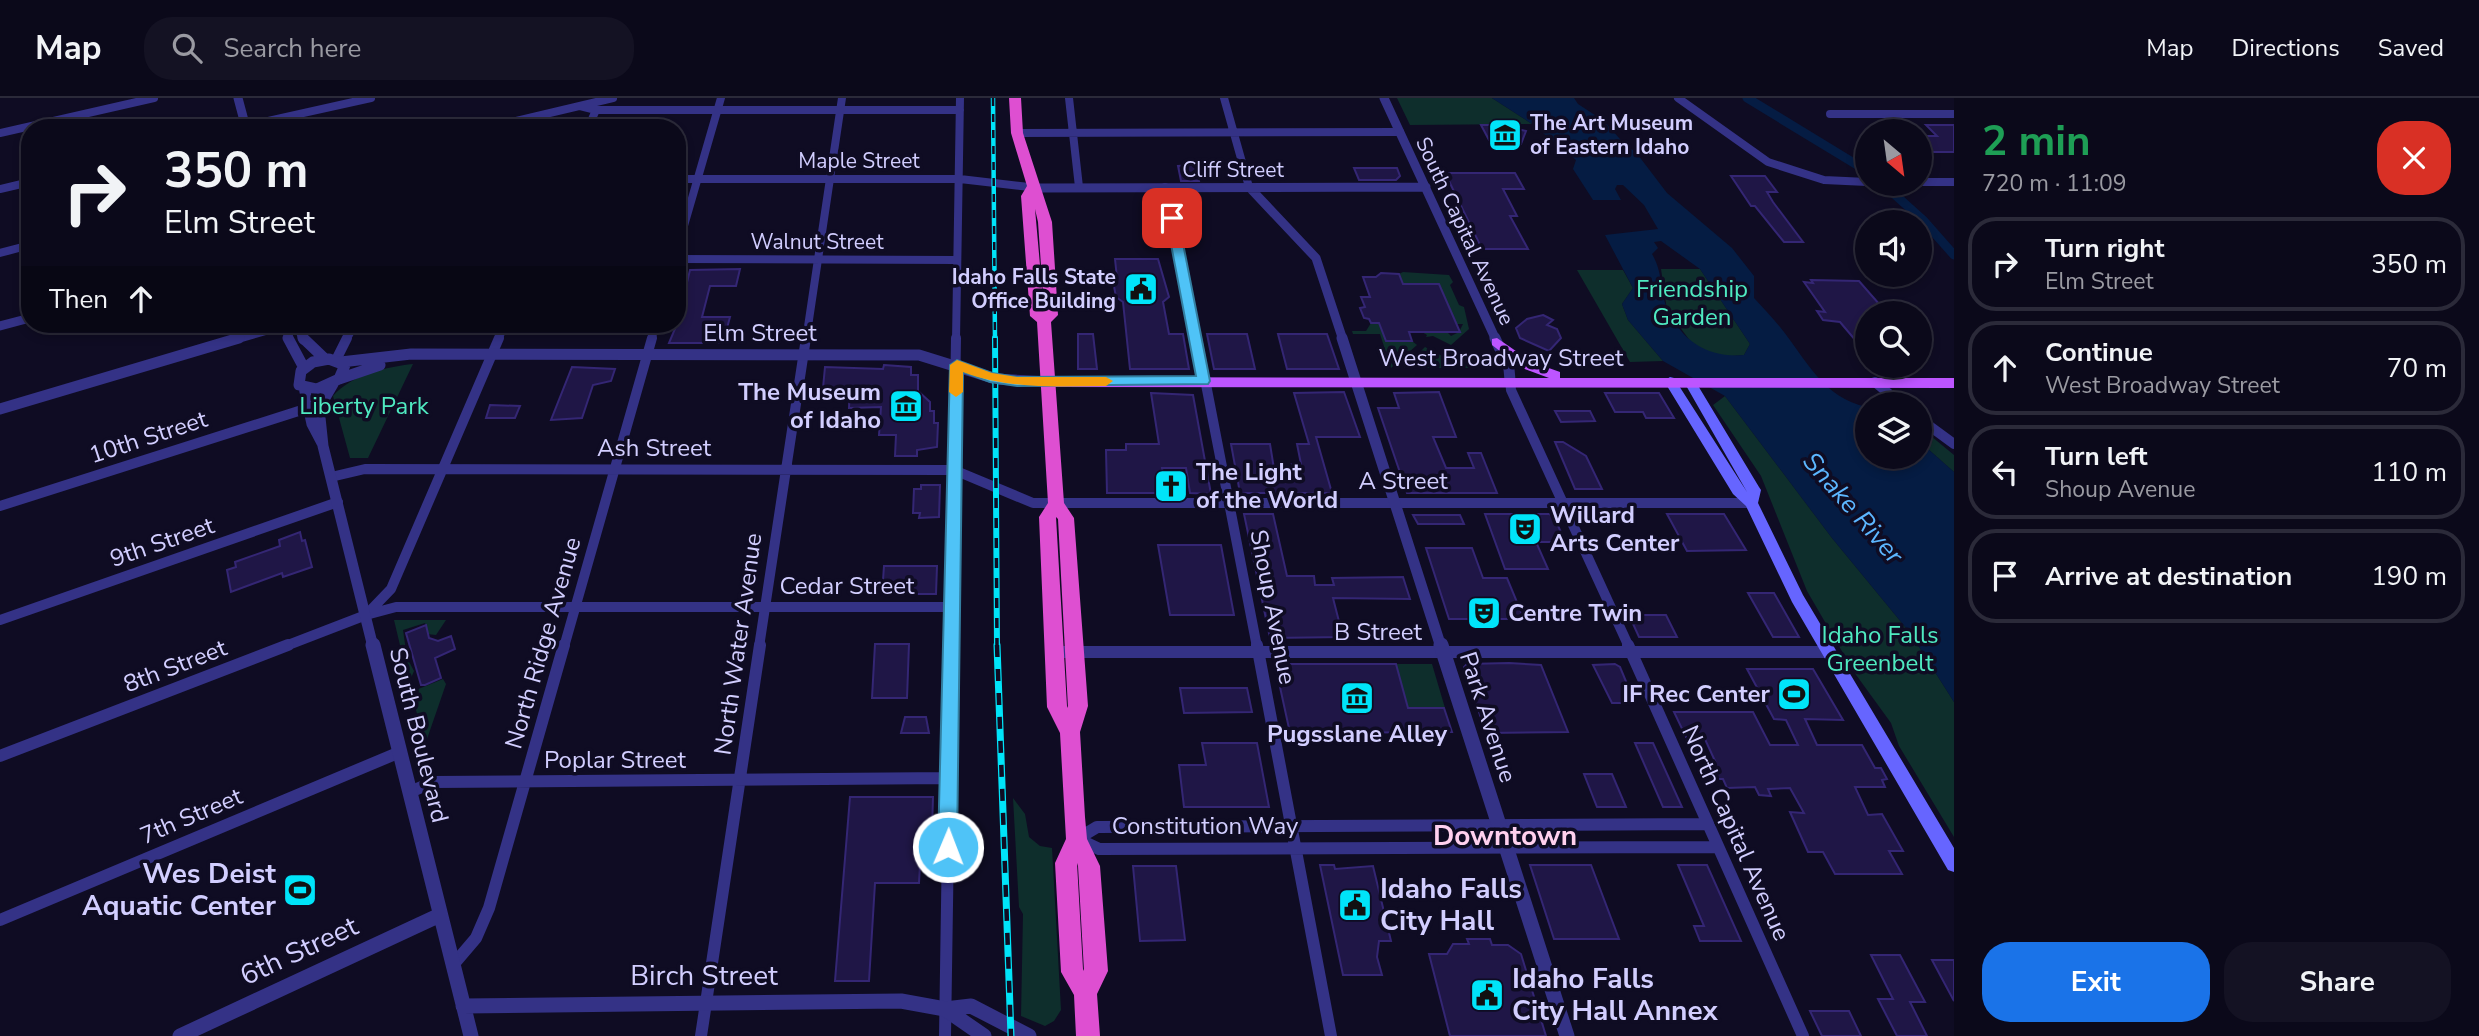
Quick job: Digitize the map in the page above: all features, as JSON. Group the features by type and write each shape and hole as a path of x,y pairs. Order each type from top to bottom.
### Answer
{"highway":[{"path":"1014,98 1017,133 1036,188 1027,196 1037,316 1044,320 1056,504 1066,518 1078,706 1070,732 1077,839 1066,863 1072,972 1086,992 1088,1036"},
{"path":"1056,504 1047,517 1057,707 1070,732"}],"main road":[{"path":"1497,342 1529,366 1574,380"},
{"name":"West Broadway Street","path":"1048,382 1574,380 1954,383"},
{"path":"1670,381 1738,491 1751,503 1793,591 1954,864"},
{"path":"1695,382 1754,490 1751,503"}],"street":[{"path":"62,119 154,98"},
{"path":"238,98 243,119"},
{"path":"280,119 371,98"},
{"path":"524,119 613,98"},
{"path":"686,218 721,98"},
{"name":"North Water Avenue","path":"701,1036 842,98"},
{"path":"945,1036 960,98"},
{"path":"1069,98 1079,187"},
{"path":"1224,98 1249,187 1313,252"},
{"name":"South Capital Avenue","path":"1384,98 1497,342 1509,369 1510,380"},
{"path":"1678,98 1768,162 1824,180 1855,181"},
{"path":"580,106 596,110 960,110"},
{"path":"592,119 596,110"},
{"path":"1829,114 1954,114"},
{"path":"0,133 21,128"},
{"path":"1017,133 1400,132"},
{"name":"Maple Street","path":"686,179 960,179 1036,188"},
{"path":"1932,182 1954,182"},
{"path":"0,189 21,184"},
{"name":"Shoup Avenue","path":"1165,187 1259,653 1331,1036"},
{"name":"Cliff Street","path":"1036,188 1426,187"},
{"path":"0,253 21,248"},
{"name":"Park Avenue","path":"1313,252 1325,282 1567,1036"},
{"name":"Walnut Street","path":"686,260 957,260"},
{"path":"0,326 21,320"},
{"path":"0,409 257,333"},
{"path":"288,333 288,339 304,368"},
{"path":"301,333 304,343 334,360 350,333"},
{"path":"366,615 391,589 501,333"},
{"name":"North Ridge Avenue","path":"453,965 475,937 489,908 653,333"},
{"name":"Elm Street","path":"304,368 334,360 425,356 919,355 996,379 1048,382"},
{"name":"Elm Street","path":"304,387 317,389 365,370 425,356"},
{"name":"South Boulevard","path":"334,360 345,369 319,408 323,446 471,1036"},
{"name":"South Boulevard","path":"304,368 298,380 304,387 312,424 323,446"},
{"name":"North Capital Avenue","path":"1510,380 1511,390 1633,653 1803,1036"},
{"path":"1875,382 1887,392"},
{"name":"10th Street","path":"0,506 308,408"},
{"path":"1932,428 1954,444"},
{"name":"Ash Street","path":"331,477 365,469 954,470 1020,500 1056,504"},
{"name":"9th Street","path":"0,620 338,502"},
{"name":"A Street","path":"1056,504 1751,503"},
{"name":"Cedar Street","path":"366,615 396,607 951,607"},
{"name":"8th Street","path":"0,756 366,615"},
{"name":"B Street","path":"1054,652 1828,652"},
{"name":"7th Street","path":"0,920 400,752"},
{"name":"Poplar Street","path":"410,792 433,782 948,778"},
{"name":"Constitution Way","path":"1077,839 1097,827 1707,824"},
{"name":"Constitution Way","path":"1077,839 1099,849 1717,847"},
{"name":"6th Street","path":"180,1036 440,915"},
{"name":"Birch Street","path":"463,1006 901,1001 945,1009 971,1006 1028,1036"},
{"name":"Birch Street","path":"945,1009 985,1036"}],"green space":[{"path":"1397,98 1492,98 1532,124 1410,125"},
{"name":"Friendship Garden","path":"1661,269 1700,269 1750,344 1744,355 1720,357 1694,346 1667,310"},
{"path":"1577,270 1623,270 1633,288 1622,304 1628,320 1663,361 1630,362"},
{"path":"1399,274 1449,275 1453,282 1450,285 1459,305 1464,307 1469,329 1451,345 1433,336 1426,337 1422,332 1447,332 1451,336 1459,332 1463,324 1456,324 1439,284 1403,284"},
{"path":"1371,323 1379,323 1386,340 1412,341 1417,345 1391,368 1380,334 1353,334 1352,331 1366,331"},
{"path":"1425,347 1450,360 1457,354 1479,365 1477,368 1404,368"},
{"name":"Liberty Park","path":"413,364 368,458 350,458 333,396 360,377"},
{"name":"Idaho Falls Greenbelt","path":"1725,396 1832,538 1911,634 1954,702 1954,837 1899,746 1891,723 1854,672 1807,591 1761,476 1713,405"},
{"path":"1932,437 1954,455 1954,472 1932,453"},
{"path":"394,620 446,620 436,635 427,634 425,623 403,630 407,658 414,671 409,683"},
{"path":"1396,664 1432,664 1445,708 1408,708"},
{"path":"443,679 446,684 427,739 424,739 411,692"},
{"path":"1013,798 1025,814 1029,837 1040,846 1052,848 1061,1010 1054,1021 1045,1026 1021,1016 1023,914 1019,907"}],"water":[{"name":"Snake River","path":"1492,98 1574,98 1578,104 1604,121 1627,147 1635,151 1667,193 1732,248 1754,276 1754,298 1817,376 1839,395 1855,403 1855,469 1932,469 1932,453 1954,472 1954,702 1911,634 1832,538 1725,396 1663,361 1628,320 1622,304 1633,288 1605,235 1658,229 1644,205 1623,185 1617,185 1615,189 1621,200 1593,200 1573,169 1576,160 1532,124","holes":["1661,241 1700,269 1750,344 1744,355 1720,354 1699,346 1681,331 1665,303 1652,254 1658,248 1654,242"]}],"building":[{"name":"The Art Museum of Eastern Idaho","path":"1481,125 1500,125 1526,131 1521,144 1489,140"},
{"path":"1932,125 1954,125 1954,152 1932,152 1932,136 1937,136 1932,131"},
{"path":"1196,165 1199,181 1181,181 1178,166"},
{"path":"1354,168 1397,168 1400,176 1396,180 1359,180"},
{"path":"1445,173 1515,173 1524,189 1503,189 1517,216 1510,216 1528,249 1482,249"},
{"path":"1731,176 1765,176 1777,192 1767,192 1803,242 1784,242 1755,206 1751,206"},
{"path":"1115,259 1158,259 1169,297 1163,302 1169,334 1183,334 1189,369 1130,369 1123,302 1116,297 1113,281 1117,278"},
{"path":"740,269 736,286 710,286 702,317 730,317 723,343 669,343 673,333 686,333 686,287 690,270"},
{"path":"1381,273 1399,274 1403,284 1439,284 1460,332 1409,332 1412,341 1386,341 1379,323 1371,323 1364,318 1360,308 1365,307 1361,297 1370,297 1363,277 1376,277"},
{"path":"1811,280 1855,281 1855,287 1864,287 1876,301 1855,301 1855,340 1840,322 1823,320 1817,311 1825,312 1804,282 1813,283"},
{"path":"1543,315 1553,320 1547,325 1557,329 1561,338 1549,351 1520,338 1516,328 1527,319"},
{"path":"1078,334 1093,334 1097,369 1078,369"},
{"path":"1207,334 1247,334 1255,369 1214,369"},
{"path":"1278,334 1327,334 1339,369 1287,369"},
{"name":"The Museum of Idaho","path":"884,365 911,367 911,375 918,375 918,391 930,402 930,411 934,411 934,423 938,423 937,447 917,450 917,456 895,456 896,435 879,435 881,407 849,408 850,387 823,388 825,367 883,369"},
{"path":"572,367 615,369 611,381 593,385 582,418 551,420"},
{"path":"1344,392 1360,437 1316,437 1332,493 1240,493 1231,444 1270,444 1275,475 1295,474 1292,464 1301,464 1297,444 1309,444 1294,393"},
{"path":"1439,392 1456,437 1433,437 1446,468 1474,468 1468,453 1481,453 1497,493 1407,493 1378,408 1399,408 1394,393"},
{"path":"1151,393 1193,395 1211,494 1190,493 1186,468 1162,468 1166,493 1107,493 1106,450 1126,450 1126,444 1159,444"},
{"path":"1605,393 1659,393 1674,418 1646,418 1643,412 1615,412"},
{"path":"490,405 520,406 515,418 486,418"},
{"path":"1555,411 1590,411 1595,421 1561,422"},
{"path":"1555,442 1563,442 1586,456 1602,489 1575,489"},
{"path":"921,485 940,485 939,517 919,518 920,513 913,513 914,489 921,489"},
{"path":"1244,514 1273,514 1287,576 1314,576 1315,585 1334,585 1332,578 1403,577 1410,599 1333,598 1343,637 1270,638"},
{"name":"Willard Arts Center","path":"1485,514 1549,514 1554,516 1565,542 1536,542 1548,569 1505,569"},
{"path":"1667,514 1724,514 1746,550 1687,551"},
{"path":"1413,515 1460,515 1464,524 1418,524"},
{"path":"300,532 302,541 305,540 312,567 283,577 282,573 231,592 227,570 236,567 235,562 280,546 279,540"},
{"path":"1158,545 1221,545 1234,615 1170,615"},
{"path":"1426,548 1472,548 1483,578 1507,578 1524,619 1449,619"},
{"path":"884,566 937,566 936,594 882,594"},
{"path":"1748,593 1774,593 1799,637 1773,637"},
{"path":"1629,615 1666,615 1677,637 1639,637"},
{"path":"426,625 429,638 438,641 451,636 455,649 435,658 441,678 421,685 406,633"},
{"path":"875,644 909,644 907,698 872,698"},
{"path":"1275,664 1396,664 1408,708 1444,708 1452,732 1290,733"},
{"path":"1467,664 1541,665 1568,732 1486,733 1464,667"},
{"path":"1615,664 1620,667 1635,703 1612,703 1593,665"},
{"path":"1747,669 1813,669 1843,720 1805,719 1817,745 1862,745 1875,768 1881,768 1887,779 1882,780 1885,787 1855,787 1868,815 1882,814 1903,851 1889,851 1902,874 1835,874 1823,852 1808,852 1790,812 1804,813 1790,788 1768,789 1771,796 1759,795 1755,787 1727,788 1723,779 1714,779 1705,762 1715,761 1704,737 1686,737 1674,712 1753,712 1770,745 1798,745 1786,720 1774,719"},
{"path":"1180,688 1247,688 1252,712 1184,713"},
{"path":"905,717 926,717 929,733 901,733"},
{"path":"1202,743 1257,743 1269,807 1184,807 1179,765 1206,765"},
{"path":"1635,743 1653,743 1682,807 1663,807"},
{"path":"1584,774 1612,774 1626,807 1597,807"},
{"path":"850,797 933,797 931,864 920,864 919,883 875,883 869,981 835,981"},
{"name":"Idaho Falls City Hall","path":"1320,865 1334,865 1335,869 1373,866 1391,941 1379,941 1377,957 1382,975 1343,975"},
{"path":"1530,865 1591,865 1619,939 1554,939"},
{"path":"1678,865 1707,865 1741,941 1700,941 1694,926 1704,926"},
{"path":"1133,866 1176,866 1185,940 1140,941"},
{"name":"Idaho Falls City Hall Annex","path":"1467,939 1490,939 1492,945 1508,945 1521,954 1546,1036 1450,1036 1429,954 1447,954 1453,944 1469,944"},
{"path":"1871,955 1900,955 1925,1002 1910,1002 1927,1036 1897,1036 1878,999 1893,999"},
{"path":"1932,960 1954,960 1954,1001"},
{"path":"1810,1011 1849,1011 1861,1036 1822,1036"}],"waterway":[{"path":"1747,98 1855,164"},
{"path":"1896,196 1923,220 1954,255"}],"railway":[{"path":"993,98 995,340"},
{"path":"995,338 997,647"},
{"path":"997,645 1011,1036"}],"slow traffic":[{"path":"956,392 957,365 990,377 1017,382 1106,381"}],"place":[{"name":"The Art Museum of Eastern Idaho","path":"1505,135"},
{"name":"Idaho Falls State Office Building","path":"1141,289"},
{"name":"The Museum of Idaho","path":"906,406"},
{"name":"The Light of the World","path":"1171,486"},
{"name":"Willard Arts Center","path":"1525,529"},
{"name":"Centre Twin","path":"1484,613"},
{"name":"IF Rec Center","path":"1794,694"},
{"name":"Pugsslane Alley","path":"1357,698"},
{"name":"Wes Deist Aquatic Center","path":"300,890"},
{"name":"Idaho Falls City Hall","path":"1355,905"},
{"name":"Idaho Falls City Hall Annex","path":"1487,995"}],"district":[{"name":"Downtown","path":"1505,836"}],"route":[{"path":"948,847 952,506 957,365 990,377 1017,382 1203,381 1172,218"}]}
